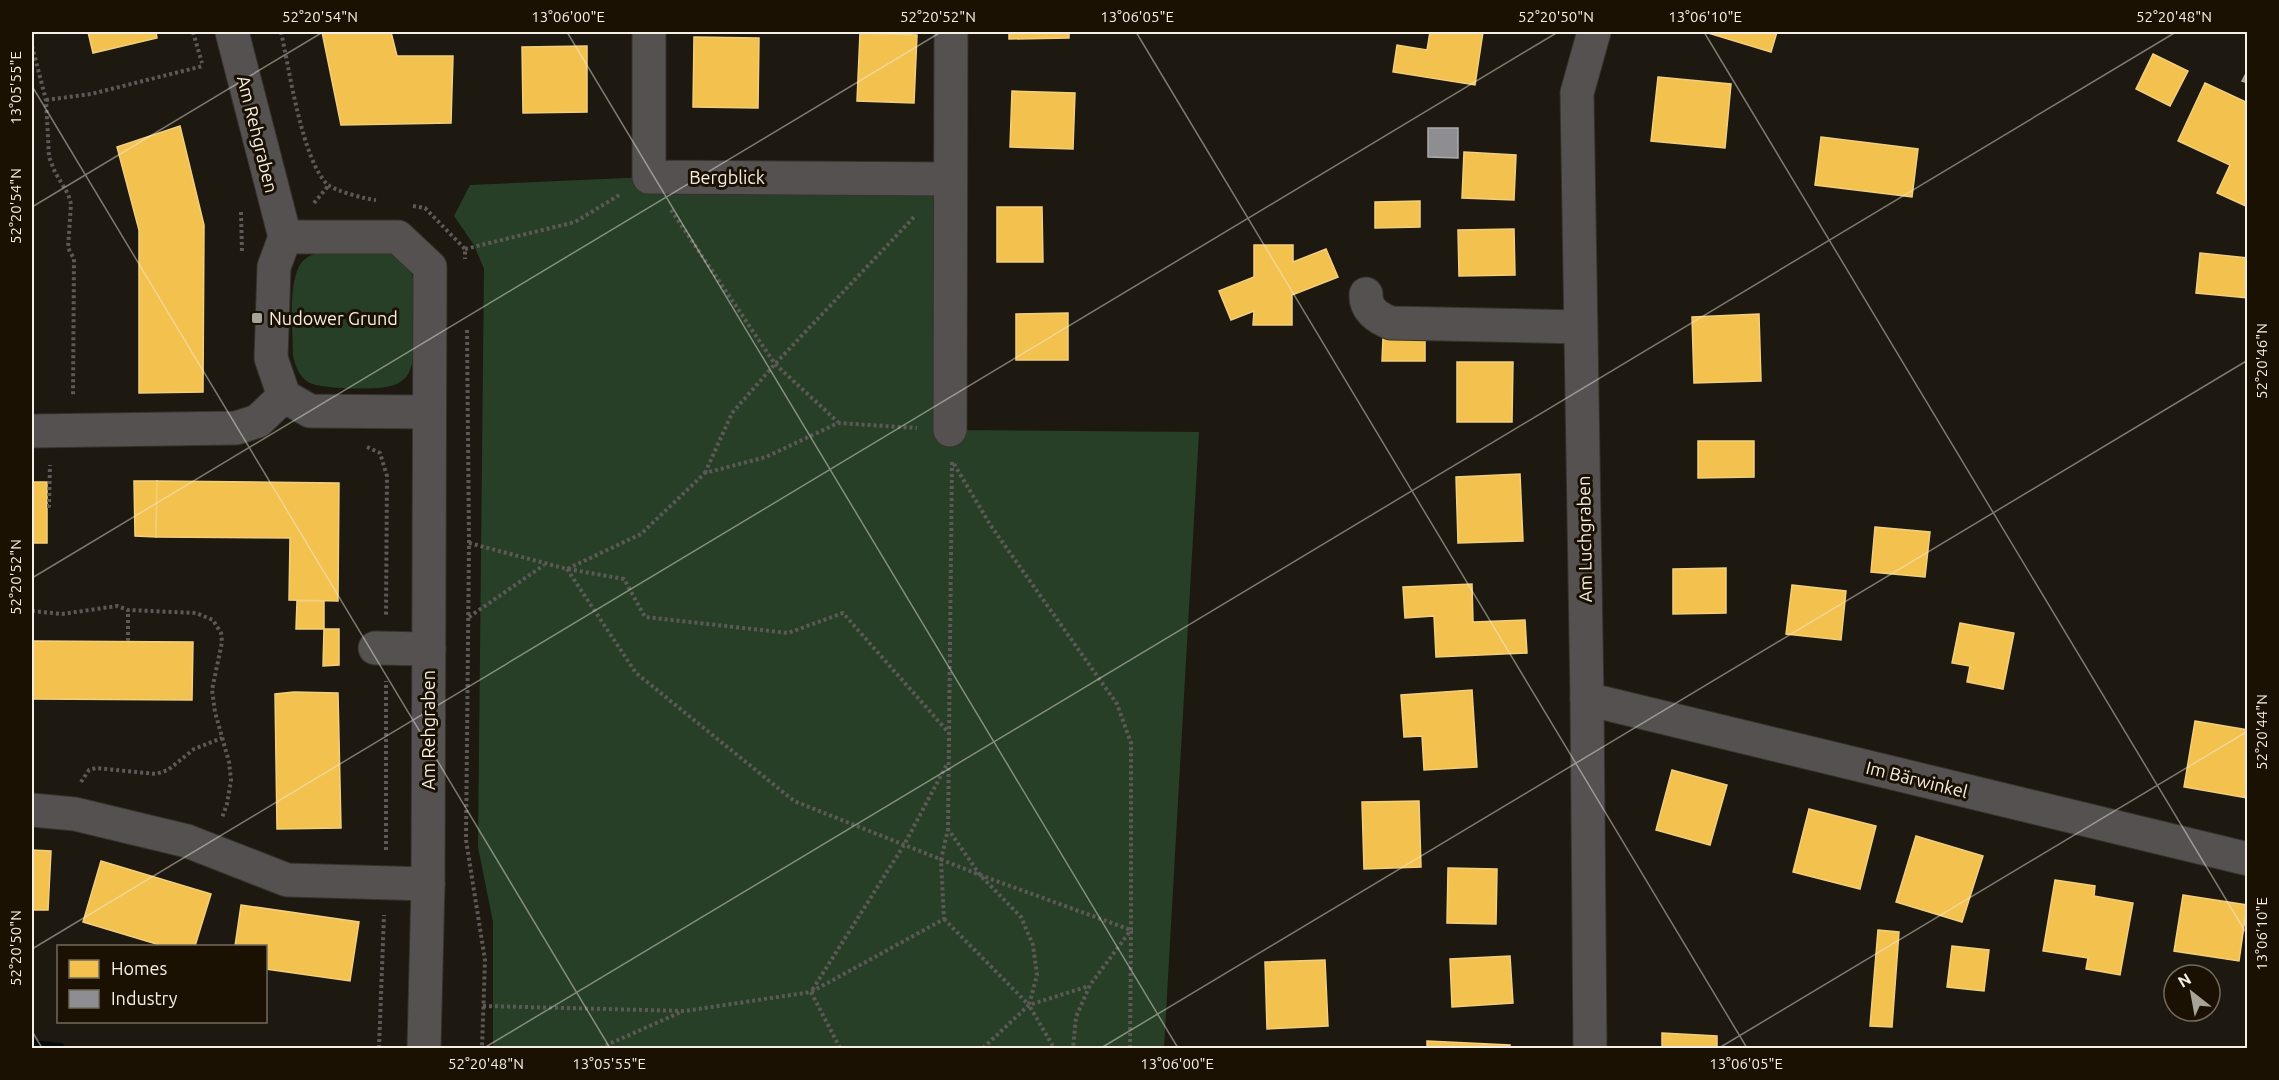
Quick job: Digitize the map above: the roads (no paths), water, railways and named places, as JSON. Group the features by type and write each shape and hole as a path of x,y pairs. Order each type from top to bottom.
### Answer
{"street":[{"name":"Am Rehgraben","path":"232,32 285,237 398,237 430,267 428,884 424,1048"},
{"name":"Bergblick","path":"649,32 649,177 950,179"},
{"path":"951,32 951,446"},
{"name":"Am Luchgraben","path":"1590,1048 1577,93 1594,32"},
{"path":"285,237 274,267 271,358 284,396 310,411 429,412"},
{"path":"1366,294 1369,308 1382,320 1391,323 1580,327"},
{"path":"41,431 236,428 258,421 284,396"},
{"path":"381,648 429,649"},
{"name":"Im Bärwinkel","path":"1587,699 2247,859"},
{"path":"32,810 75,814 187,841 287,880 428,884"}],"waterway":[{"path":"32,1045 60,1048"}],"place":[{"name":"Nudower Grund","path":"257,318"}]}
